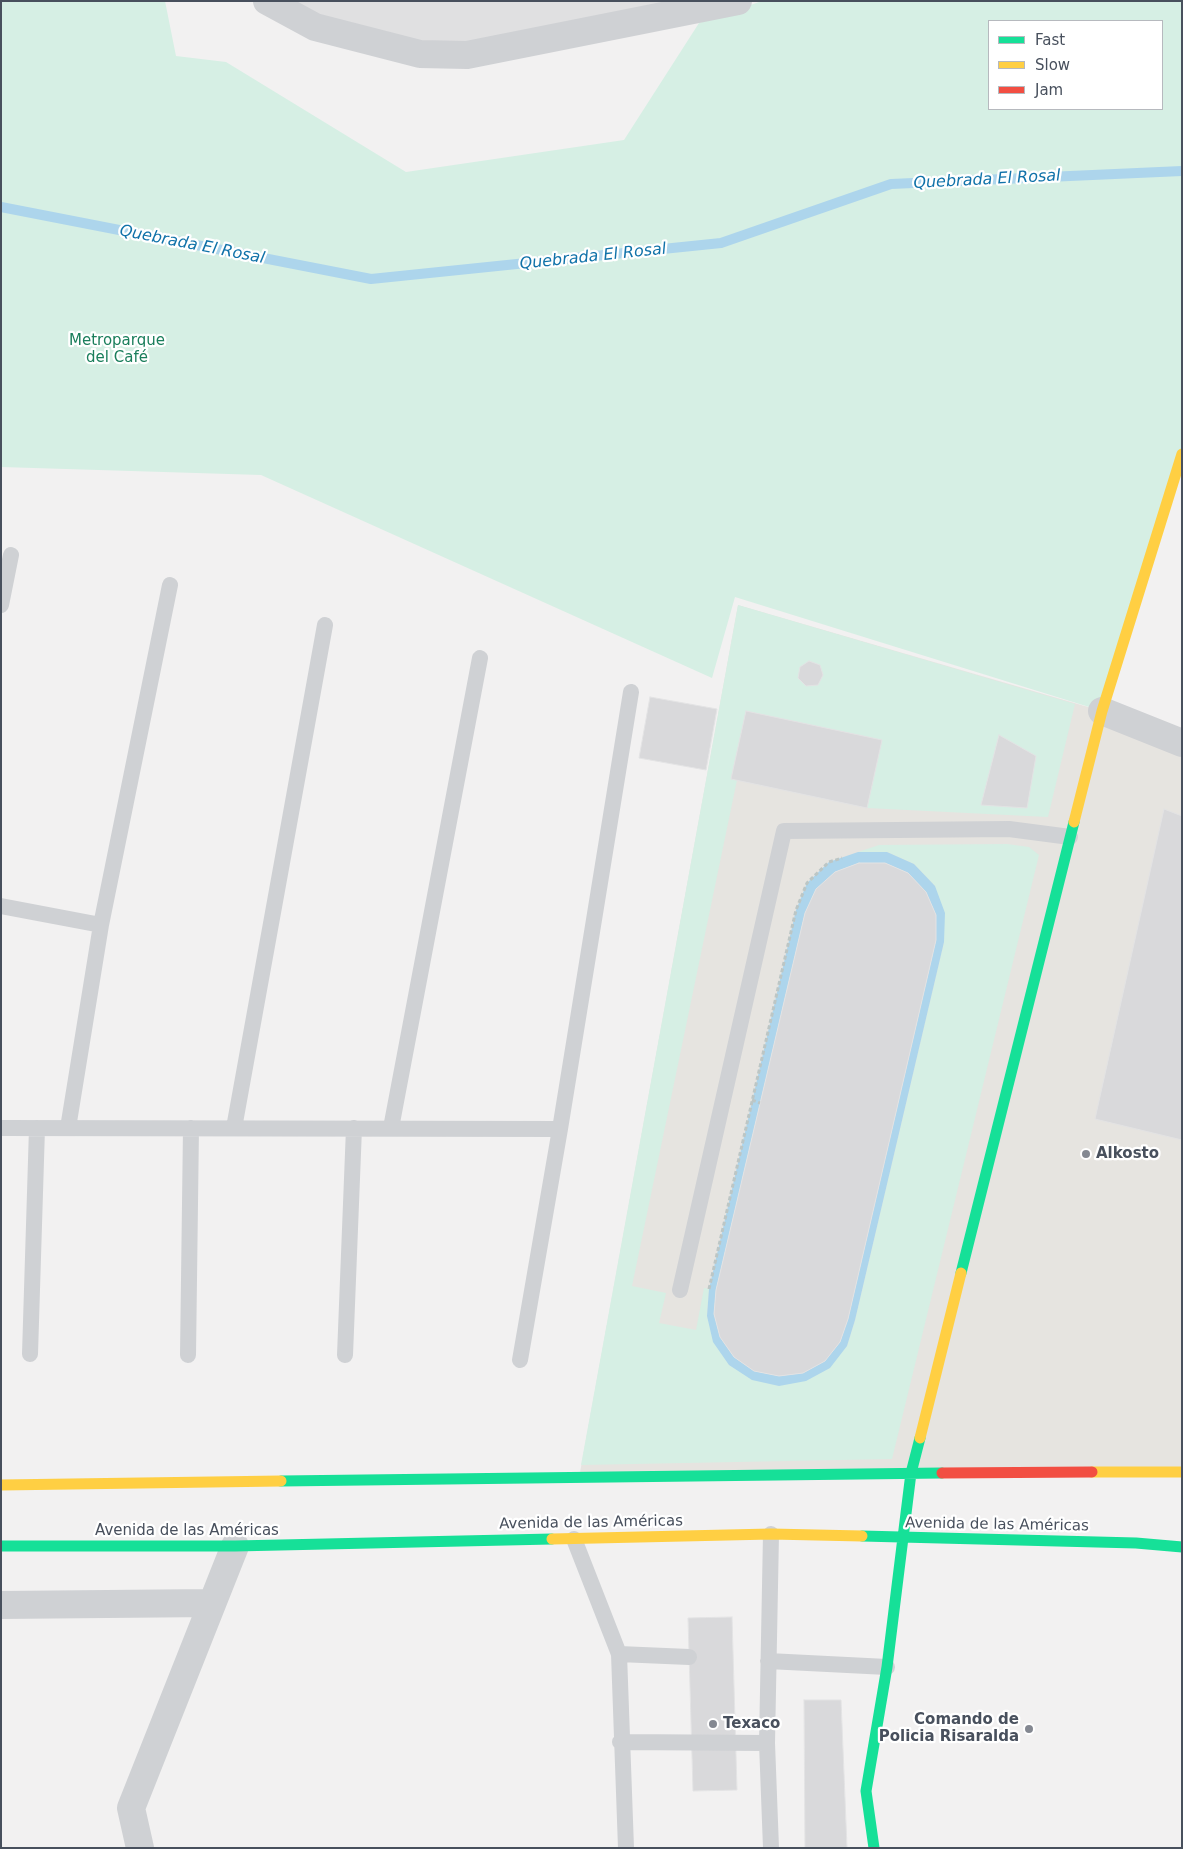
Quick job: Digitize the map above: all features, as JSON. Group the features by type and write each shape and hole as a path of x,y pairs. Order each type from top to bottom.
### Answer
{"main road":[{"path":"874,1848 866,1791 887,1667 911,1473 1102,712 1182,454"},
{"path":"1,1485 911,1473 1182,1472"},
{"name":"Avenida de las Américas","path":"1,1546 235,1546 771,1534 1136,1543 1182,1547"}],"street":[{"path":"267,1 315,27 420,54 467,55 738,1"},
{"path":"1102,712 1182,743"},
{"path":"140,1848 130,1808 235,1546"},
{"path":"1,1605 212,1603"}],"lane":[{"path":"1,605 11,556"},
{"path":"68,1128 101,925 170,585"},
{"path":"234,1128 325,625"},
{"path":"392,1128 480,658"},
{"path":"520,1360 560,1129 631,692"},
{"path":"680,1290 784,831 1009,829 1070,837"},
{"path":"1,906 101,925"},
{"path":"1,1128 560,1129"},
{"path":"30,1354 37,1128"},
{"path":"188,1355 190,1128"},
{"path":"345,1355 354,1128"},
{"path":"771,1534 767,1743 771,1848"},
{"path":"574,1539 619,1654 620,1742 626,1848"},
{"path":"619,1654 689,1657"},
{"path":"768,1661 887,1667"},
{"path":"620,1742 767,1743"}],"path":[{"path":"710,1289 796,910 808,883 829,862 844,857"},
{"path":"752,1100 760,1102"}],"shaded area":[{"path":"267,1 738,1 467,55"},
{"path":"738,605 1102,711 1182,743 1182,1472 579,1478"}],"green space":[{"name":"Metroparque del Café","path":"1,1 165,1 176,56 226,62 406,172 624,140 699,23 762,1 1182,1 1182,454 1102,711 735,597 712,678 261,475 1,467"},
{"path":"738,605 1075,704 1048,817 867,808 882,740 746,711 731,778 737,780 632,1286 666,1293 659,1323 696,1330 704,1288 709,1289 707,1316 729,1365 779,1386 847,1346 855,1320 944,942 935,886 914,864 887,852 858,852 879,845 1007,844 1029,847 1039,855 892,1459 581,1465"}],"water":[{"path":"858,852 887,852 914,864 935,886 945,913 944,942 855,1320 847,1346 830,1368 806,1381 779,1386 752,1380 729,1365 713,1342 707,1316 709,1289 796,910 807,883 829,862","holes":["859,863 885,863 908,873 926,892 936,915 936,940 848,1319 840,1342 825,1361 803,1373 779,1376 754,1371 734,1357 720,1337 714,1314 716,1290 805,913 816,890 835,872"]}],"building":[{"path":"809,661 820,665 823,675 818,685 806,686 798,678 800,667"},
{"path":"650,697 717,709 706,770 639,758"},
{"path":"746,711 882,740 867,808 731,779"},
{"path":"999,735 1036,756 1027,808 981,805"},
{"path":"1164,809 1182,816 1182,1140 1095,1119"},
{"path":"859,863 885,863 908,873 926,892 936,915 936,940 848,1319 840,1342 825,1361 803,1373 779,1376 754,1371 734,1357 720,1337 714,1314 716,1290 805,913 816,889 835,872"},
{"name":"Texaco","path":"732,1617 737,1790 693,1791 688,1618"},
{"path":"804,1700 841,1700 847,1848 805,1848"}],"waterway":[{"name":"Quebrada El Rosal","path":"1,207 371,279 721,243 891,184 1182,171"}],"traffic: fast":[{"path":"961,1273 1074,822"},
{"path":"874,1848 866,1791 887,1667 911,1473 920,1438"},
{"path":"281,1481 942,1473"},
{"path":"862,1536 1136,1543 1182,1547"},
{"path":"1,1546 235,1546 552,1539"}],"traffic: slow":[{"path":"1074,822 1102,711 1182,454"},
{"path":"920,1438 961,1273"},
{"path":"1092,1472 1182,1472"},
{"path":"1,1485 281,1481"},
{"path":"552,1539 771,1534 862,1536"}],"traffic: jam":[{"path":"942,1473 1092,1472"}],"place":[{"name":"Alkosto","path":"1086,1154"},
{"name":"Texaco","path":"713,1724"},
{"name":"Comando de Policia Risaralda","path":"1029,1729"}]}
